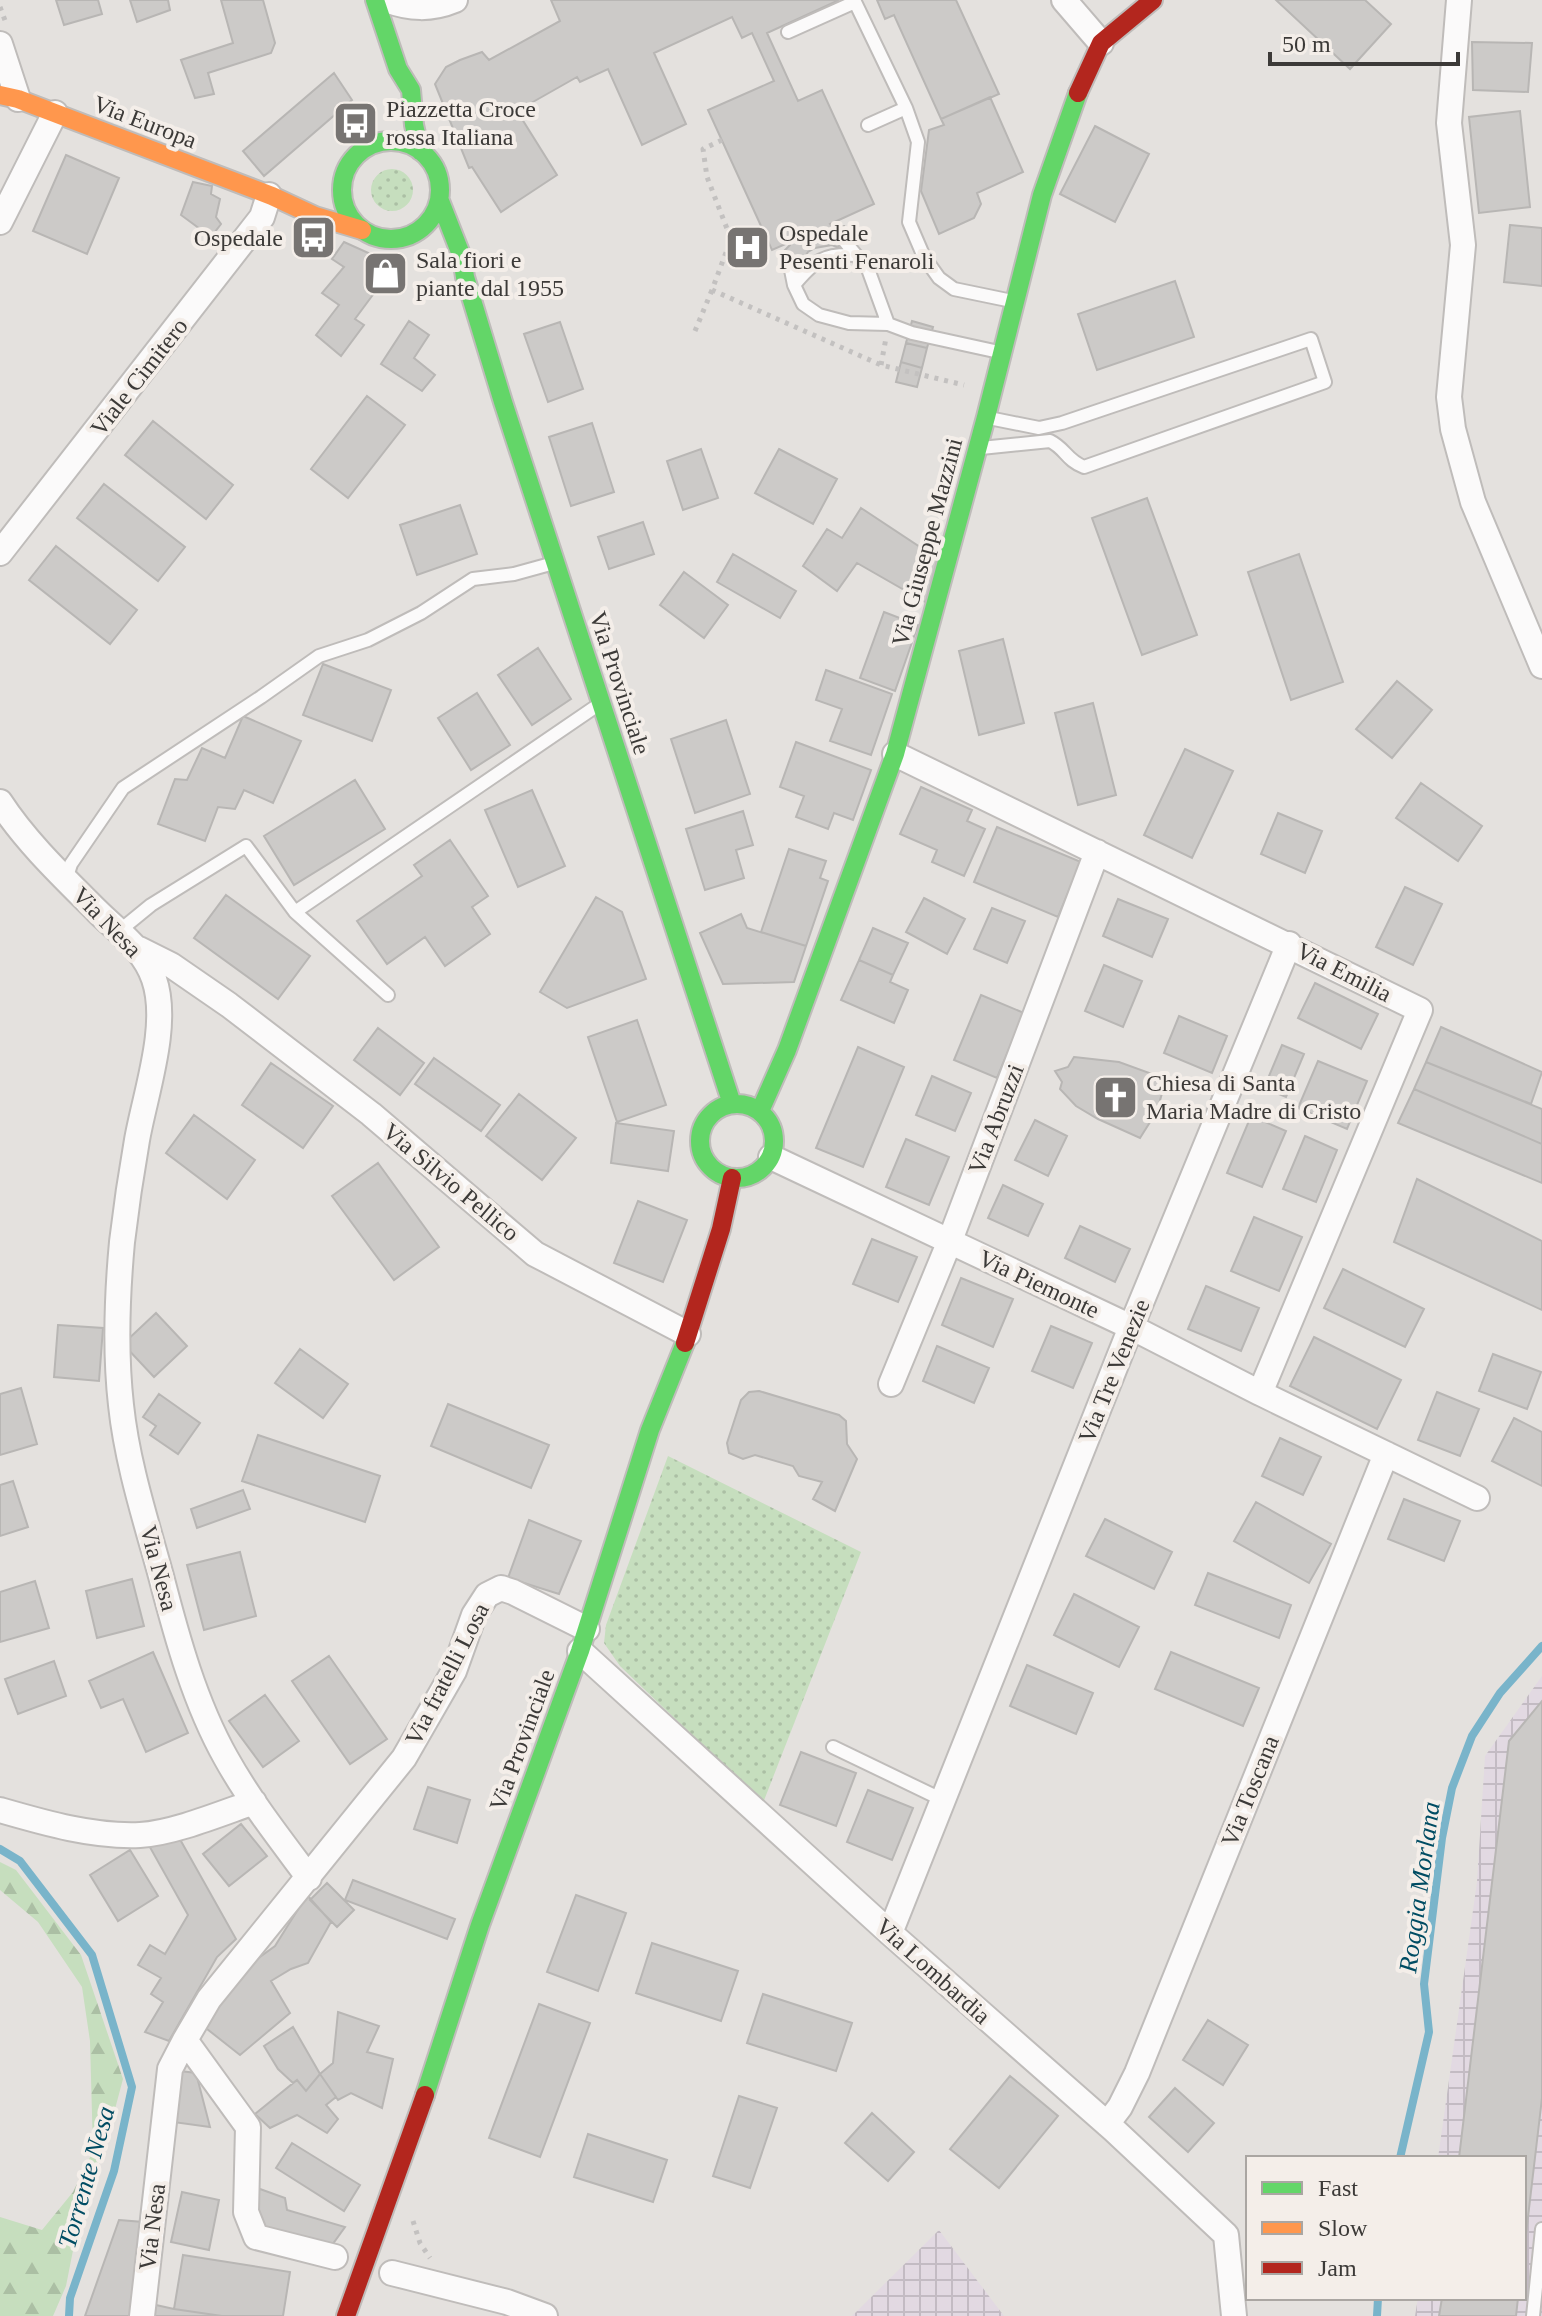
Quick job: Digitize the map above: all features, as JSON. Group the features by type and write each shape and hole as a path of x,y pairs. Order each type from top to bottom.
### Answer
{"street":[{"path":"375,0 398,69 411,90 420,151 437,173 440,201 419,231 396,239"},
{"path":"386,0 427,8 455,0"},
{"path":"1064,0 1101,43"},
{"name":"Via Giuseppe Mazzini","path":"760,1111 787,1050 895,754 978,448 1042,195 1073,103 1101,43 1153,0"},
{"path":"1459,0 1449,123 1463,245 1449,397 1453,429 1473,502 1542,666"},
{"path":"5,39 9,97"},
{"path":"395,99 398,69"},
{"name":"Via Europa","path":"9,97 271,195 315,216 362,230"},
{"path":"0,222 55,113"},
{"path":"420,151 382,136 359,153 346,172 343,197 353,221 362,230 373,236 420,246"},
{"name":"Via Europa","path":"271,195 289,198 320,190 346,172"},
{"name":"Viale Cimitero","path":"0,553 253,229 271,195"},
{"name":"Via Provinciale","path":"440,201 462,257 465,277 555,562 732,1104"},
{"path":"442,258 465,277"},
{"name":"Via Emilia","path":"895,754 1420,1010 1260,1393"},
{"name":"Via Nesa","path":"0,802 66,880 139,949 154,979 158,1044 137,1140 122,1243 117,1341 121,1407 142,1505 177,1638 225,1756 309,1878 209,1999 170,2069 142,2316"},
{"name":"Via Abruzzi","path":"891,1384 949,1243 1097,852"},
{"name":"Via Tre Venezie","path":"890,1933 1131,1327 1289,944"},
{"name":"Via Silvio Pellico","path":"139,949 171,965 229,1005 371,1114 535,1254 688,1334"},
{"name":"Via Silvio Pellico","path":"157,994 176,991 229,1005"},
{"path":"732,1104 746,1105 760,1111 774,1132 771,1157 763,1169 753,1175 732,1178 718,1174 701,1152 702,1124 719,1108 732,1104"},
{"name":"Via Piemonte","path":"771,1157 1131,1327 1477,1498"},
{"name":"Via Provinciale","path":"346,2316 397,2179 480,1925 584,1640 602,1574 650,1430 688,1334 721,1229 732,1178"},
{"name":"Via Toscana","path":"1107,2124 1120,2107 1137,2073 1386,1454"},
{"name":"Via fratelli Losa","path":"309,1878 404,1758 454,1671 474,1615 487,1595 501,1588 513,1592 584,1640"},
{"name":"Via Lombardia","path":"584,1640 890,1933 1107,2124 1226,2235 1234,2316"},
{"path":"3,1805 102,1835 143,1835 254,1802"},
{"path":"185,2040 248,2127 246,2212 256,2237 335,2257"},
{"path":"392,2273 507,2302 545,2316"}],"lane":[{"path":"788,32 855,2 906,108 918,142 909,222 924,257 939,278 954,289 1015,302"},
{"path":"868,125 906,108"},
{"path":"842,238 868,269 888,324"},
{"path":"794,285 818,260 835,254 856,255"},
{"path":"789,260 794,285 803,304 819,315 849,323 888,324 912,333 1002,352"},
{"path":"978,448 1050,441 1059,445 1069,462 1084,467 1325,382 1311,339 1062,423 1039,428 986,417"},
{"path":"1059,445 1062,423"},
{"path":"66,880 71,864 123,788 319,656 368,640 395,627 473,579 514,574 555,562"},
{"path":"295,912 601,703"},
{"path":"118,932 151,905 246,846 295,912 388,995"},
{"path":"833,1747 943,1800"},
{"path":"1533,2316 1542,2229"}],"path":[{"path":"0,7 5,39"},
{"path":"695,331 712,290"},
{"path":"397,2179 420,2243 433,2262"}],"shaded area":[{"path":"1542,1676 1542,2316 1415,2316 1418,2300 1526,2300 1526,2156 1438,2156 1477,1882 1485,1756"},
{"path":"939,2230 1004,2316 852,2316"}],"green space":[{"path":"392,169 407,175 413,190 407,205 392,211 377,205 371,190 377,175"},
{"path":"668,1456 861,1552 763,1803 620,1666 604,1643 606,1625"},
{"path":"0,1862 16,1870 81,1955 123,2079 103,2154 78,2225 66,2286 53,2316 0,2316 0,2217 42,2230 73,2192 93,2151 90,2041 82,1987 38,1922 0,1890"}],"building":[{"path":"56,0 98,0 102,14 64,25"},
{"path":"130,0 168,0 170,10 137,22"},
{"path":"221,0 263,0 275,43 271,53 208,73 214,94 195,98 181,60 233,43"},
{"path":"551,0 839,0 767,33 798,101 822,90 874,204 830,224 832,227 844,226 839,248 832,245 815,248 808,252 799,266 780,255 790,242 772,250 708,110 774,81 752,33 742,38 732,17 654,53 686,124 642,145 608,69 580,82 577,77 517,111 557,175 501,212 472,167 469,168 435,84 446,67 482,52 489,60 560,21"},
{"path":"877,0 956,0 999,94 941,119 894,15 885,19"},
{"path":"1276,0 1365,0 1391,24 1350,69"},
{"path":"1472,42 1532,43 1528,92 1473,90"},
{"path":"334,73 352,100 264,176 243,151"},
{"path":"990,97 1023,172 977,193 981,204 974,218 939,234 921,191 929,130 944,125 941,119"},
{"path":"1520,111 1530,207 1479,213 1469,117"},
{"path":"1095,126 1149,154 1115,222 1060,194"},
{"path":"66,155 119,178 87,254 33,231"},
{"path":"193,182 212,186 211,194 220,199 216,217 221,224 211,237 181,215"},
{"path":"1510,225 1542,228 1542,286 1504,282"},
{"path":"344,242 395,265 355,319 364,325 341,356 316,335 339,305 322,293 344,267 332,259"},
{"path":"1175,281 1194,337 1097,370 1078,314"},
{"path":"409,321 429,335 414,358 435,375 422,391 381,364"},
{"path":"912,321 933,327 927,348 906,343"},
{"path":"560,322 583,389 548,402 524,334"},
{"path":"906,343 927,348 922,368 901,362"},
{"path":"901,362 922,368 917,387 896,382"},
{"path":"367,396 405,425 348,498 311,469"},
{"path":"153,421 233,485 206,519 125,455"},
{"path":"592,423 614,492 571,506 549,437"},
{"path":"701,449 718,498 683,510 667,461"},
{"path":"779,449 837,479 813,524 755,493"},
{"path":"104,484 185,547 158,581 77,518"},
{"path":"1147,498 1197,635 1142,655 1092,518"},
{"path":"460,505 477,554 417,575 400,525"},
{"path":"861,508 941,561 927,603 857,563 837,591 803,566 827,529 842,538"},
{"path":"643,522 654,554 609,569 598,537"},
{"path":"56,546 137,610 110,644 29,580"},
{"path":"733,554 796,591 780,618 717,582"},
{"path":"1299,554 1343,682 1291,700 1248,572"},
{"path":"684,572 728,605 704,638 660,605"},
{"path":"884,612 918,625 895,691 860,678"},
{"path":"1003,639 1024,723 979,735 959,651"},
{"path":"538,648 571,699 532,725 498,675"},
{"path":"323,664 391,690 372,741 303,715"},
{"path":"826,670 892,694 871,755 830,741 842,709 816,700"},
{"path":"1397,681 1432,710 1392,758 1356,729"},
{"path":"477,693 510,745 471,770 438,718"},
{"path":"1093,703 1116,795 1078,805 1055,713"},
{"path":"243,716 301,741 273,803 244,790 235,809 218,807 205,841 158,824 175,779 187,780 202,748 225,758"},
{"path":"726,720 750,794 695,813 671,739"},
{"path":"796,742 871,770 853,820 834,813 828,829 796,817 804,796 780,787"},
{"path":"1185,749 1233,771 1192,858 1144,835"},
{"path":"355,780 385,829 294,885 264,836"},
{"path":"1421,783 1482,826 1458,861 1396,818"},
{"path":"921,787 972,810 967,821 985,829 964,876 932,862 937,850 900,834"},
{"path":"532,790 565,866 518,887 485,810"},
{"path":"743,811 753,845 736,850 744,878 705,890 686,829"},
{"path":"1278,813 1322,831 1305,873 1261,854"},
{"path":"997,827 1081,862 1058,917 974,882"},
{"path":"450,840 488,896 472,907 490,934 445,966 425,937 387,964 357,921 422,876 414,865"},
{"path":"789,849 826,861 820,878 828,881 806,946 761,932"},
{"path":"1405,887 1442,904 1413,965 1376,947"},
{"path":"226,895 310,956 278,999 194,938"},
{"path":"596,897 622,912 646,979 567,1008 540,992"},
{"path":"924,898 965,919 947,954 906,932"},
{"path":"1118,899 1168,919 1152,957 1103,936"},
{"path":"992,908 1025,921 1007,963 974,949"},
{"path":"741,914 747,928 806,946 794,982 723,984 700,933"},
{"path":"873,928 908,943 893,975 859,960"},
{"path":"859,960 893,975 890,982 908,990 894,1023 841,1000"},
{"path":"1104,965 1142,981 1123,1027 1085,1011"},
{"path":"1315,983 1378,1014 1361,1049 1298,1018"},
{"path":"981,995 1024,1013 997,1078 954,1060"},
{"path":"1179,1016 1227,1036 1212,1073 1164,1053"},
{"path":"637,1020 666,1105 617,1122 588,1037"},
{"path":"1441,1027 1542,1072 1531,1104 1426,1062"},
{"path":"378,1028 424,1063 400,1095 354,1060"},
{"path":"1282,1045 1304,1054 1286,1097 1264,1088"},
{"path":"858,1047 904,1067 863,1167 816,1148"},
{"name":"Chiesa di Santa Maria Madre di Cristo","path":"1074,1057 1119,1062 1166,1079 1157,1111 1140,1138 1076,1106 1060,1089 1062,1082 1055,1071 1068,1067"},
{"path":"434,1058 500,1105 481,1131 415,1084"},
{"path":"1318,1061 1367,1081 1347,1129 1298,1108"},
{"path":"1426,1062 1542,1109 1542,1144 1414,1089"},
{"path":"271,1063 333,1106 303,1148 242,1105"},
{"path":"932,1076 971,1093 955,1131 916,1115"},
{"path":"1414,1089 1542,1144 1542,1183 1398,1123"},
{"path":"519,1094 576,1138 542,1180 486,1136"},
{"path":"194,1115 255,1160 227,1199 166,1153"},
{"path":"1251,1116 1286,1131 1262,1187 1227,1173"},
{"path":"1035,1120 1067,1136 1048,1176 1015,1160"},
{"path":"616,1123 674,1131 668,1171 611,1163"},
{"path":"1305,1136 1337,1150 1316,1202 1283,1189"},
{"path":"906,1139 949,1157 929,1205 886,1187"},
{"path":"378,1163 439,1247 394,1280 332,1196"},
{"path":"1417,1179 1542,1241 1542,1310 1394,1242"},
{"path":"1003,1185 1043,1204 1028,1236 988,1218"},
{"path":"638,1201 687,1220 663,1282 614,1263"},
{"path":"1254,1217 1302,1237 1279,1291 1231,1271"},
{"path":"1080,1226 1130,1249 1115,1282 1065,1258"},
{"path":"872,1239 917,1257 898,1302 853,1284"},
{"path":"1343,1269 1424,1309 1405,1347 1324,1308"},
{"path":"961,1278 1013,1299 993,1347 942,1325"},
{"path":"1206,1286 1259,1308 1241,1351 1188,1329"},
{"path":"156,1313 187,1346 154,1377 123,1344"},
{"path":"58,1325 103,1328 99,1381 54,1377"},
{"path":"1051,1326 1092,1343 1073,1388 1032,1371"},
{"path":"1314,1337 1401,1380 1377,1429 1290,1386"},
{"path":"937,1346 989,1368 974,1403 923,1381"},
{"path":"300,1349 348,1384 323,1418 275,1383"},
{"path":"1493,1354 1541,1372 1527,1409 1479,1391"},
{"path":"21,1388 37,1444 0,1455 0,1394"},
{"path":"759,1391 839,1415 846,1421 847,1444 857,1459 835,1511 813,1499 822,1482 799,1476 793,1466 755,1455 743,1459 729,1453 727,1443 741,1400 749,1392"},
{"path":"1437,1392 1479,1409 1460,1456 1418,1440"},
{"path":"159,1394 200,1423 178,1454 150,1435 156,1426 143,1417"},
{"path":"448,1404 549,1445 531,1488 431,1446"},
{"path":"1514,1418 1542,1432 1542,1486 1492,1461"},
{"path":"258,1435 380,1476 365,1522 242,1481"},
{"path":"1280,1438 1321,1457 1303,1495 1262,1476"},
{"path":"13,1481 28,1527 0,1536 0,1485"},
{"path":"243,1490 250,1509 197,1528 191,1509"},
{"path":"1404,1499 1460,1521 1444,1561 1388,1539"},
{"path":"1256,1502 1331,1544 1309,1583 1234,1541"},
{"path":"1105,1519 1172,1552 1154,1589 1086,1556"},
{"path":"529,1520 581,1541 559,1594 508,1578"},
{"path":"240,1552 256,1616 204,1630 187,1565"},
{"path":"1208,1573 1291,1605 1279,1638 1195,1605"},
{"path":"132,1579 144,1626 97,1638 86,1591"},
{"path":"35,1581 49,1628 0,1642 0,1592"},
{"path":"1074,1594 1139,1627 1119,1667 1054,1635"},
{"path":"153,1652 188,1733 146,1752 123,1699 101,1708 89,1681"},
{"path":"1171,1652 1259,1688 1243,1726 1155,1689"},
{"path":"329,1656 387,1739 350,1764 292,1681"},
{"path":"54,1661 66,1696 18,1714 5,1679"},
{"path":"1027,1665 1093,1693 1076,1734 1010,1706"},
{"path":"265,1695 299,1741 263,1767 229,1721"},
{"path":"1542,1701 1542,2098 1526,2234 1526,2156 1459,2156 1509,1741"},
{"path":"801,1752 856,1773 836,1826 780,1805"},
{"path":"428,1787 470,1800 457,1843 414,1829"},
{"path":"868,1790 913,1808 892,1860 847,1842"},
{"path":"241,1824 267,1856 229,1886 203,1854"},
{"path":"177,1834 236,1939 217,1957 169,2041 145,2032 163,2002 151,1994 161,1978 138,1965 150,1945 165,1954 188,1915 147,1842"},
{"path":"130,1850 158,1896 118,1921 90,1875"},
{"path":"353,1880 455,1919 447,1939 345,1900"},
{"path":"327,1883 354,1910 337,1927 310,1900"},
{"path":"307,1895 331,1922 308,1963 271,1981 290,2013 240,2055 202,2025 249,1965 275,1946"},
{"path":"576,1895 626,1913 598,1991 547,1972"},
{"path":"652,1943 738,1971 721,2021 636,1993"},
{"path":"763,1994 852,2023 836,2071 747,2043"},
{"path":"539,2004 590,2023 540,2157 489,2138"},
{"path":"338,2012 379,2026 367,2052 393,2059 382,2108 351,2093 338,2100 320,2074 333,2063"},
{"path":"1208,2020 1248,2045 1223,2085 1183,2060"},
{"path":"293,2027 320,2074 306,2091 297,2080 293,2083 278,2069 264,2046"},
{"path":"180,2071 196,2073 210,2127 173,2122"},
{"path":"320,2074 336,2097 326,2105 338,2119 327,2133 297,2115 270,2128 255,2114 297,2080 306,2091"},
{"path":"1010,2076 1058,2116 999,2188 950,2149"},
{"path":"1175,2088 1214,2123 1188,2152 1149,2117"},
{"path":"739,2096 777,2108 750,2188 713,2176"},
{"path":"872,2113 914,2152 888,2181 845,2143"},
{"path":"588,2134 667,2160 653,2202 574,2177"},
{"path":"292,2143 360,2185 344,2211 276,2168"},
{"path":"260,2189 285,2198 287,2210 345,2227 332,2245 264,2228 252,2205"},
{"path":"182,2192 219,2200 209,2250 171,2242"},
{"path":"119,2220 143,2222 131,2316 85,2316"},
{"path":"183,2255 290,2272 283,2316 222,2316 174,2309"},
{"path":"1442,2300 1518,2300 1516,2316 1439,2316"},
{"path":"156,2305 174,2309 222,2316 154,2316"}],"waterway":[{"name":"Roggia Morlana","path":"1400,2156 1429,2032 1424,1984 1442,1838 1452,1788 1472,1736 1500,1693 1542,1646"},
{"name":"Torrente Nesa","path":"0,1849 20,1861 92,1955 132,2087 114,2171 70,2298 69,2316"},
{"name":"Roggia Morlana","path":"1377,2316 1378,2300"}],"traffic: fast":[{"path":"375,0 398,69 411,90 420,151"},
{"path":"760,1111 787,1050 895,754 1042,195 1078,93"},
{"path":"391,141 410,145 426,155 436,171 440,190 436,209 426,225 410,235 391,239 372,235 356,225 346,209 342,190 346,171 356,155 372,145 391,141"},
{"path":"440,201 462,257 465,277 503,402 732,1104"},
{"path":"737,1104 758,1110 768,1120 774,1141 768,1162 758,1172 737,1178 716,1172 706,1162 700,1141 706,1120 716,1110 737,1104"},
{"path":"425,2095 480,1925 580,1651 650,1430 685,1343"}],"traffic: slow":[{"path":"0,95 18,99 272,196 315,216 362,230"}],"traffic: jam":[{"path":"1078,93 1101,43 1153,0"},
{"path":"685,1343 721,1229 732,1178"},
{"path":"346,2316 425,2095"}],"place":[{"name":"Piazzetta Croce rossa Italiana","path":"355,123"},
{"name":"Ospedale","path":"314,238"},
{"name":"Ospedale Pesenti Fenaroli","path":"748,247"},
{"name":"Sala fiori e piante dal 1955","path":"385,274"},
{"name":"Chiesa di Santa Maria Madre di Cristo","path":"1115,1097"}]}
